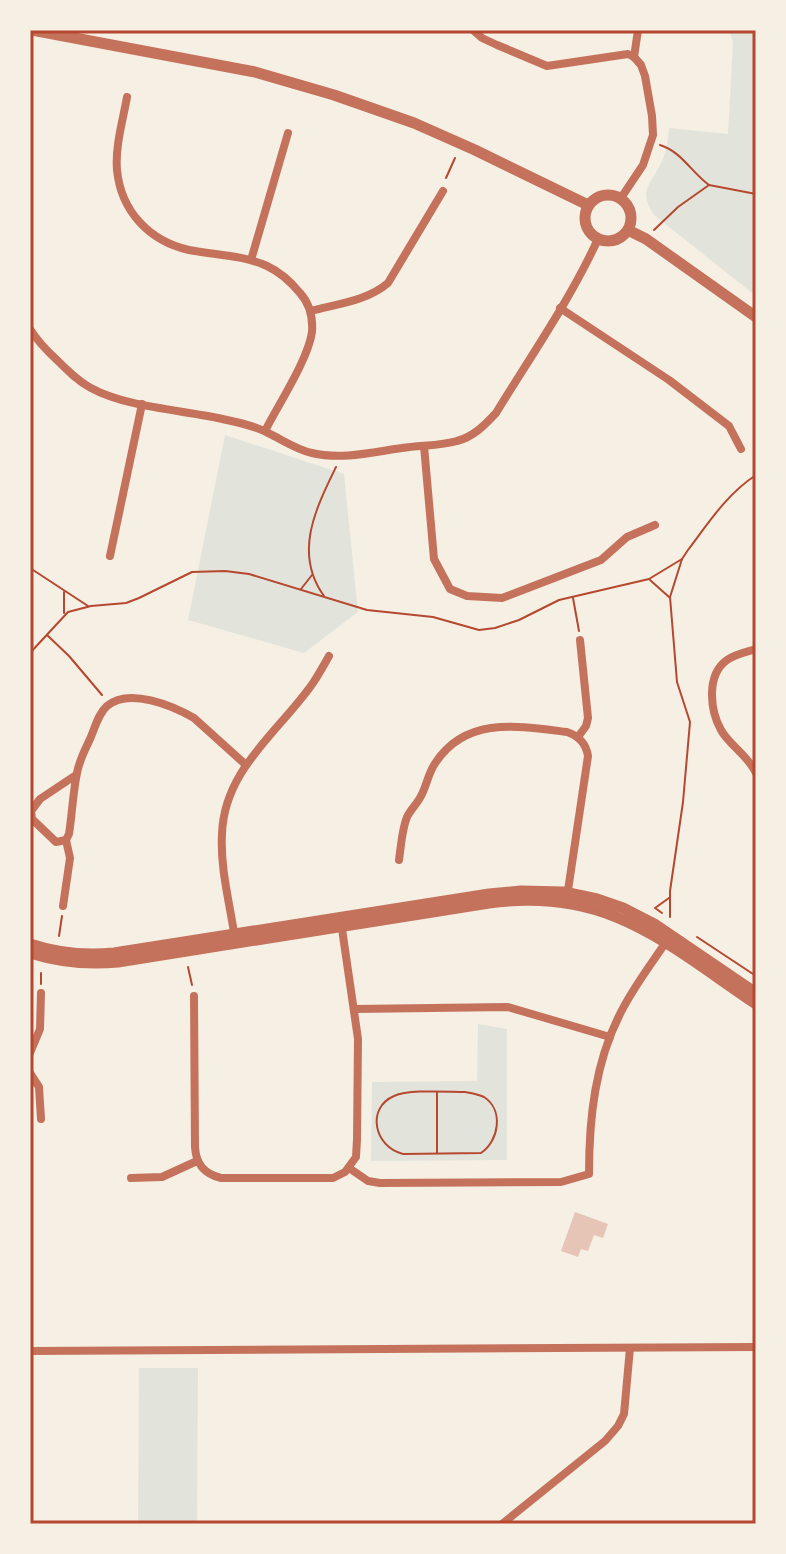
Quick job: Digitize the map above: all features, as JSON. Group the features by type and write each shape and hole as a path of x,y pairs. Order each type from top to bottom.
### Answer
{"street":[{"path":"32,30 255,72 334,95 414,123 588,205"},
{"path":"473,30 482,38 547,66 628,54 634,57 645,76 653,135 643,165 621,198"},
{"path":"634,57 638,30"},
{"path":"127,97 117,168 122,192 141,225 150,233 187,250 251,260 268,266 285,277 306,299 311,311 307,352 265,431"},
{"path":"251,260 288,133"},
{"path":"311,311 366,297 388,283 443,191"},
{"path":"607,194 626,202 632,213 631,225 624,236 612,241 593,235 586,224 588,205 607,194"},
{"path":"628,230 646,239 756,317"},
{"path":"30,329 38,342 78,380 93,389 142,404 222,419 265,431 310,453 372,454 457,441 486,425 496,413 598,239"},
{"path":"560,308 669,380 729,426 741,449"},
{"path":"30,349 38,342"},
{"path":"110,556 142,404"},
{"path":"424,446 434,559 450,589 467,596 502,598 601,560 627,537 655,525"},
{"path":"578,737 588,718 580,640"},
{"path":"756,649 725,661 715,673 712,700 722,732 744,754 756,773"},
{"path":"235,939 221,837 230,796 246,765 313,684 329,656"},
{"path":"63,906 70,858 66,840 76,775 98,719 109,705 133,698 173,707 194,718 246,765"},
{"path":"399,860 405,820 421,797 436,762 457,741 478,730 500,727 560,731 578,737 587,749 588,762 567,897"},
{"path":"66,840 54,840 30,814 40,799 76,775"},
{"path":"30,953 65,962 105,963 341,922 511,900 567,897 668,939 753,987 756,1004"},
{"path":"194,996 197,1161 213,1177 229,1179 339,1176 356,1157 358,1052 341,922"},
{"path":"30,944 65,952 102,954 235,939"},
{"path":"349,1168 368,1181 380,1183 561,1182 589,1174 592,1109 610,1037 629,998 668,939"},
{"path":"30,1053 40,1029 41,993"},
{"path":"354,1009 508,1007 610,1037"},
{"path":"30,1073 40,1091 41,1119"},
{"path":"131,1178 162,1177 197,1161"},
{"path":"30,1351 756,1347"},
{"path":"502,1524 605,1441 618,1426 624,1414 630,1348"}],"path":[{"path":"651,142 672,149 709,185 756,194"},
{"path":"443,191 455,158"},
{"path":"646,239 678,207 709,185"},
{"path":"326,598 318,587 310,560 312,523 320,498 342,455"},
{"path":"670,897 655,908 670,919 690,722 677,682 671,589 682,559 730,496 756,475"},
{"path":"30,653 64,616 78,609 126,603 183,575 204,570 249,574 377,611 433,617 479,630 519,620 559,600 649,579 682,559"},
{"path":"30,568 89,607"},
{"path":"300,590 313,574"},
{"path":"649,579 670,597"},
{"path":"64,590 64,616"},
{"path":"572,597 580,640"},
{"path":"46,634 69,656 109,705"},
{"path":"59,936 63,906"},
{"path":"694,935 753,987"},
{"path":"188,967 194,996"},
{"path":"437,1092 437,1154"},
{"path":"437,1092 465,1092 484,1098 493,1108 497,1123 491,1143 481,1153 397,1153 382,1141 377,1127 378,1113 391,1097 404,1093 437,1092"}],"shaded area":[{"path":"729,30 756,30 756,296 654,215 646,195 663,158 669,128 728,134 733,42"},
{"path":"225,435 344,474 358,612 304,653 188,620"},
{"path":"478,1024 507,1029 507,1160 371,1161 372,1082 477,1081"},
{"path":"139,1368 198,1368 197,1523 138,1523"}],"building":[{"path":"575,1212 608,1224 603,1238 594,1235 588,1251 581,1249 578,1257 561,1251"}]}
